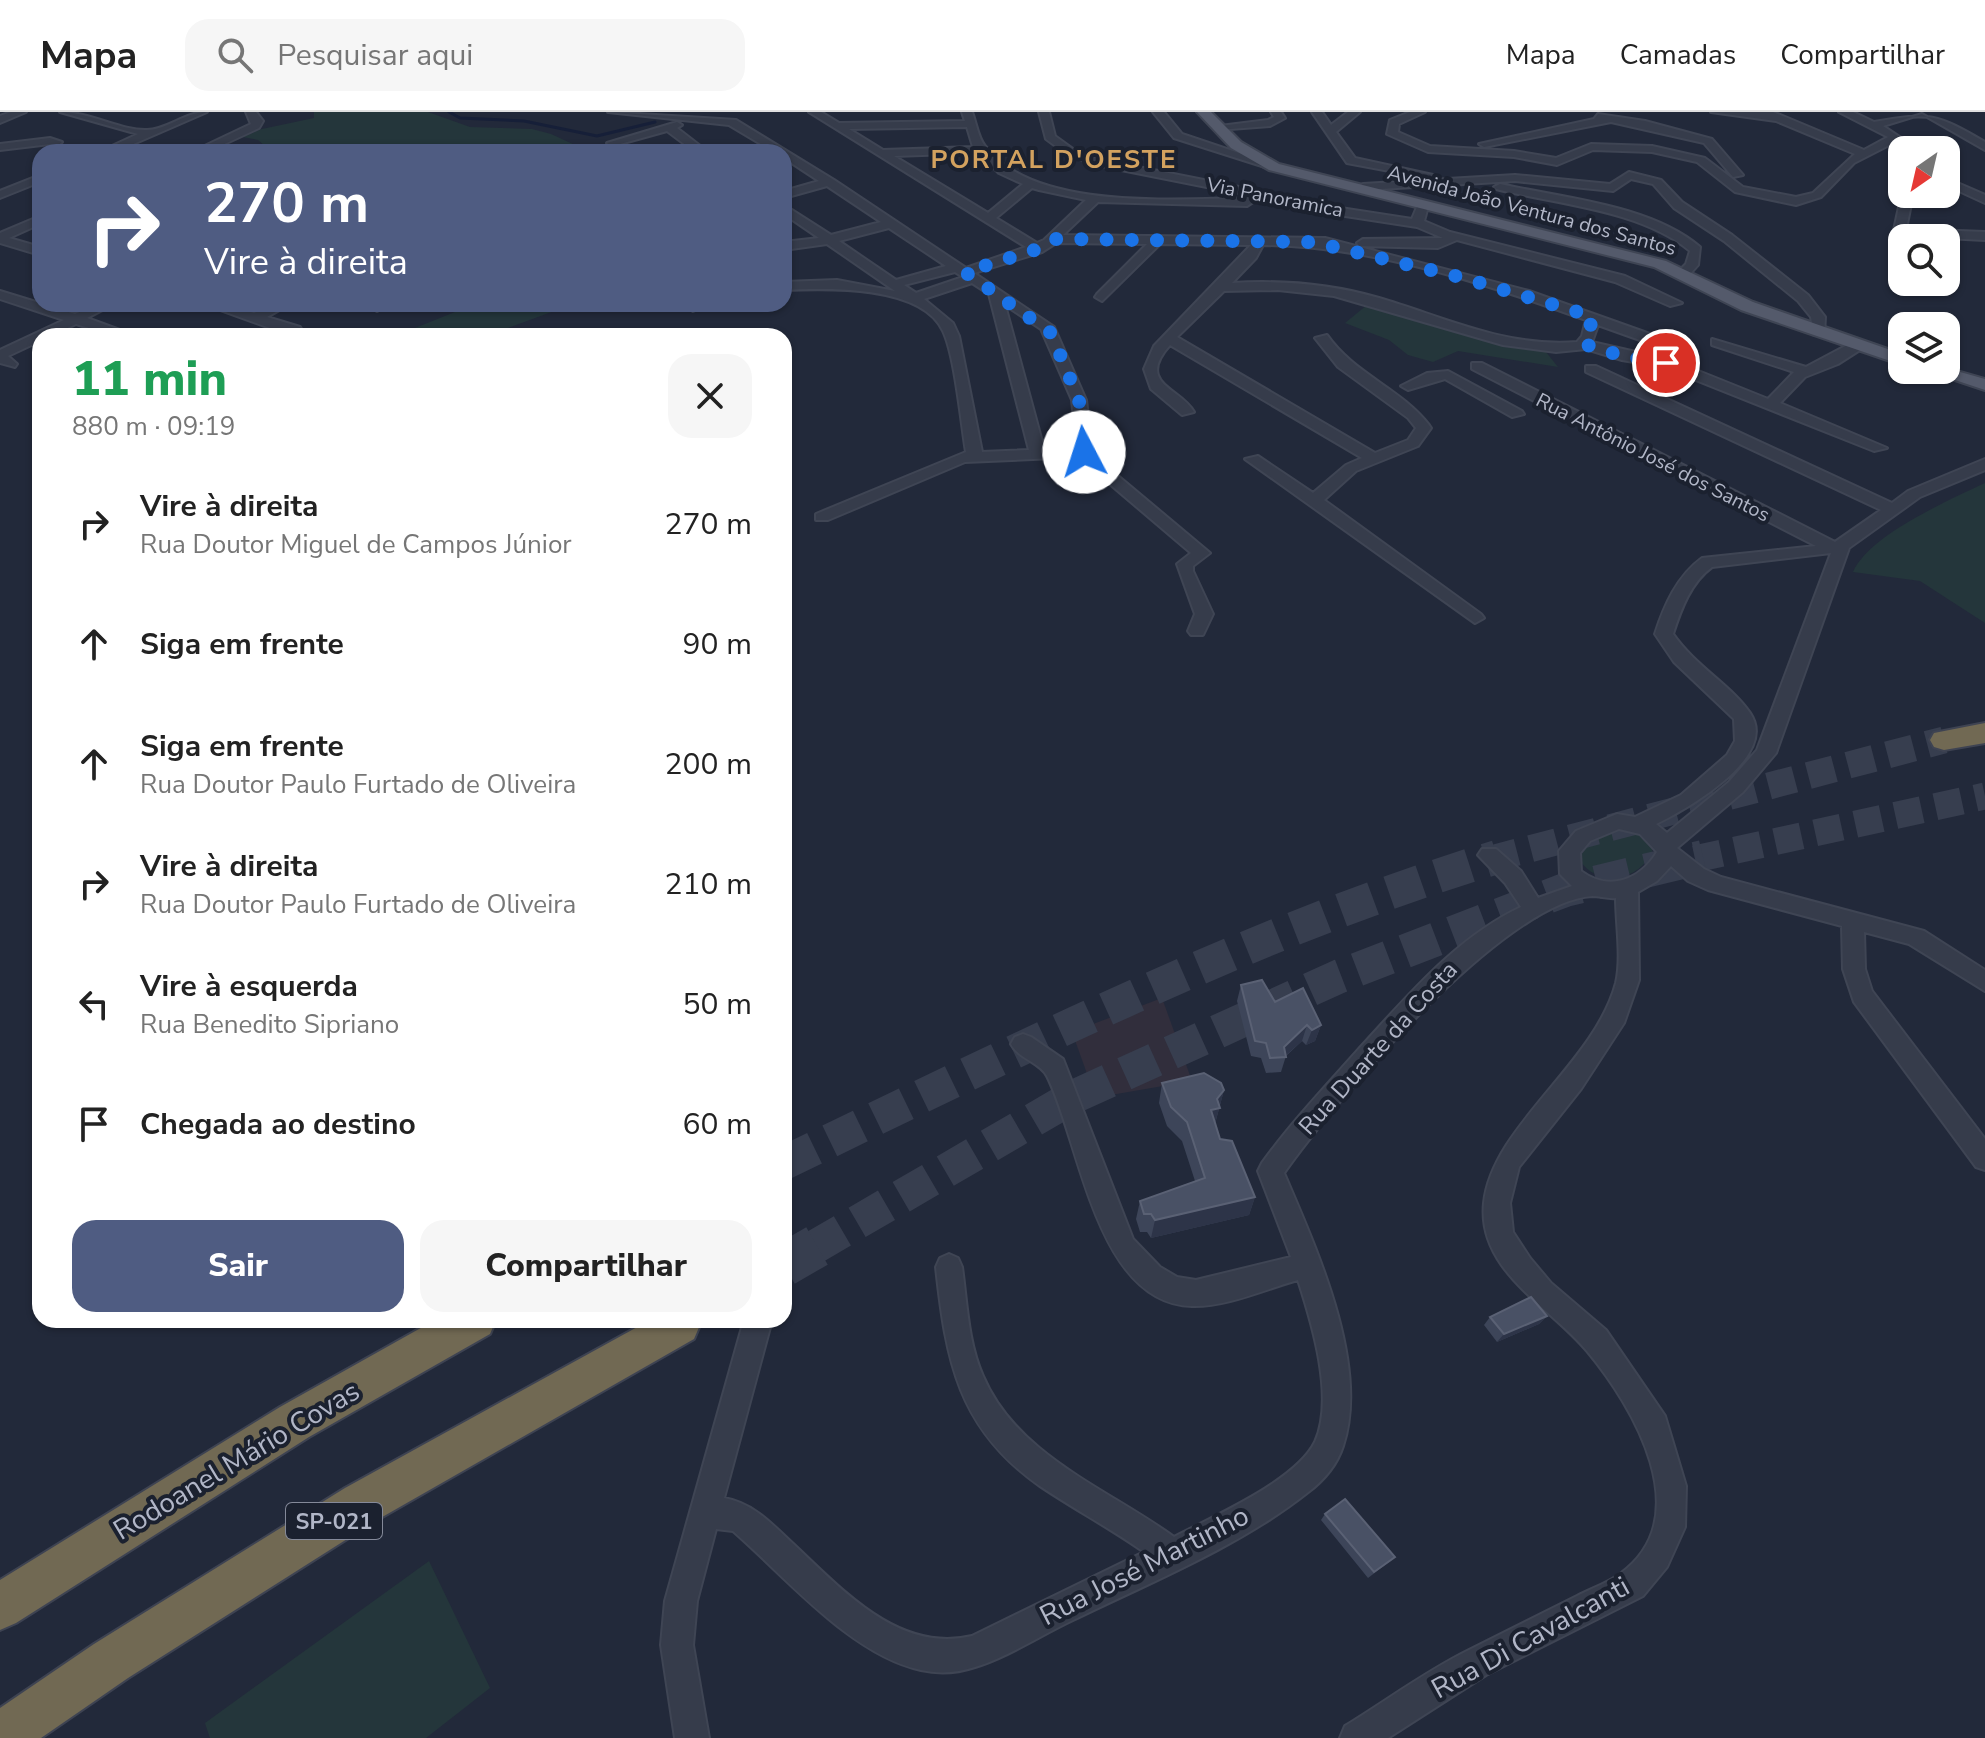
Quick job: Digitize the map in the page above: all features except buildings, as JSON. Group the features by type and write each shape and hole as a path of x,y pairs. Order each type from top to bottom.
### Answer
{"highway":[{"path":"1944,740 1985,733"},
{"name":"Rodoanel Mário Covas","path":"0,1607 167,1500 461,1328"},
{"name":"SP-021","path":"0,1737 124,1652 361,1504 675,1328"}],"main road":[{"name":"Avenida João Ventura dos Santos","path":"1204,112 1236,145 1269,165 1425,203 1526,232 1636,256 1682,274 1747,306 1888,355"},
{"path":"1960,378 1985,385"}],"street":[{"path":"0,120 21,112"},
{"path":"65,112 149,134"},
{"path":"125,144 202,112"},
{"path":"216,144 255,126 258,121 251,112"},
{"path":"613,112 738,124 769,144"},
{"path":"814,112 1038,249"},
{"path":"898,125 900,112"},
{"name":"Via Panoramica","path":"1044,112 1050,137 1085,158 1249,192 1280,202 1417,223 1620,279 1675,303"},
{"path":"1158,112 1174,134 1269,165"},
{"path":"1217,127 1270,123 1280,118 1276,112"},
{"path":"1317,112 1355,164 1411,170 1443,182"},
{"path":"1330,131 1355,112"},
{"path":"1420,112 1398,118 1391,130 1403,140 1428,149 1514,154 1557,162 1583,149 1613,146 1652,149 1701,160 1719,171 1735,187 1754,194 1806,200 1817,195 1862,153 1888,141"},
{"path":"1584,112 1708,141 1754,194"},
{"path":"1716,112 1779,119 1791,131"},
{"path":"1764,112 1862,153"},
{"path":"1844,112 1895,136"},
{"path":"1875,125 1922,112 1985,147"},
{"path":"837,126 898,125 967,118 978,150 1004,171 1031,183 1094,199 1280,202"},
{"path":"1428,149 1478,145 1610,119"},
{"path":"613,144 617,140 702,120"},
{"path":"668,127 691,144"},
{"path":"0,147 50,141 57,142 56,144"},
{"path":"1211,148 1236,145"},
{"path":"1584,184 1592,166 1613,146"},
{"path":"880,153 978,150"},
{"path":"0,160 32,151"},
{"path":"792,158 893,223 1051,333 1079,400 1084,452 1093,466 1202,553 1185,564 1185,571 1203,607 1204,614 1197,631"},
{"path":"12,173 32,175"},
{"path":"1363,187 1515,178 1613,188 1629,175 1657,182 1678,205 1728,238 1803,298 1818,317 1819,332"},
{"path":"0,195 32,180"},
{"path":"1463,181 1634,217 1664,227 1696,250 1692,265 1682,274"},
{"path":"792,193 830,182"},
{"path":"988,219 1031,183"},
{"path":"1960,187 1985,199"},
{"path":"895,284 965,272 1038,249 1056,239 1094,199"},
{"path":"1417,223 1425,203"},
{"path":"792,214 940,316 952,336 975,457"},
{"path":"792,245 832,240 893,223"},
{"path":"0,238 32,224"},
{"path":"1056,239 1438,244 1450,241 1452,235"},
{"path":"1960,235 1985,236"},
{"path":"0,238 32,248"},
{"path":"1102,297 1157,240"},
{"path":"1187,412 1162,396 1153,383 1153,360 1157,350 1252,255 1259,241"},
{"path":"1313,242 1460,277 1593,318 1687,352"},
{"path":"792,286 837,284 913,298 965,272"},
{"path":"1220,287 1277,285 1325,289 1518,343 1558,348 1584,344 1622,356 1666,363 1879,448"},
{"path":"995,293 1038,455"},
{"path":"0,295 32,305"},
{"path":"53,312 104,328"},
{"path":"56,328 90,312"},
{"path":"236,312 288,328"},
{"path":"255,318 267,312"},
{"path":"1584,344 1593,318"},
{"path":"1169,338 1372,458"},
{"path":"1313,501 1351,468 1413,443 1424,428 1401,404 1343,362 1322,338"},
{"path":"10,364 0,357 32,340"},
{"path":"1717,342 1805,371"},
{"path":"1772,403 1805,371 1833,361 1858,345"},
{"name":"Rua Antônio José dos Santos","path":"1477,366 1836,546"},
{"path":"1591,369 1892,509"},
{"path":"1408,386 1432,376 1448,375 1517,414"},
{"path":"822,517 954,460 1084,452"},
{"path":"1253,459 1396,557 1475,618"},
{"path":"1638,824 1688,800 1734,760 1745,741 1743,717 1669,645 1664,634 1672,609 1695,571 1708,562 1794,555 1836,546 1914,494 1985,464"},
{"path":"1639,882 1663,864 1666,849 1736,787 1766,753 1830,575 1841,556 1836,546"},
{"path":"1794,555 1830,575"},
{"path":"1736,890 1639,882 1600,892 1589,889 1571,874 1569,851 1583,836 1617,821 1638,824 1651,831 1696,875 1736,890 1853,918 1916,937 1985,982"},
{"path":"1489,855 1538,907"},
{"name":"Rua Duarte da Costa","path":"1538,907 1571,874"},
{"name":"Rua Di Cavalcanti","path":"1357,1738 1475,1664 1632,1585 1656,1556 1670,1527 1671,1486 1655,1426 1596,1340 1541,1292 1521,1267 1500,1236 1497,1203 1508,1162 1572,1082 1612,1023 1628,980 1639,882"},
{"name":"Rua Duarte da Costa","path":"1271,1171 1303,1129 1440,976 1469,949 1538,907 1589,889"},
{"path":"1853,918 1854,969 1862,995 1985,1159"},
{"path":"1023,1044 1055,1066 1112,1221 1123,1247 1141,1270 1162,1285 1190,1295 1307,1265"},
{"name":"Rua José Martinho","path":"706,1514 727,1513 744,1520 876,1636 907,1650 942,1658 975,1651 1289,1489 1310,1472 1329,1446 1337,1380 1307,1265 1271,1171"},
{"path":"949,1267 959,1341 971,1381 989,1419 1011,1447 1043,1473 1119,1516 1170,1553"},
{"path":"692,1738 677,1645 690,1560 706,1514 756,1328"}],"shaded area":[{"path":"314,112 428,112 470,127 532,129 573,144 263,144 243,137 262,129 314,118"},
{"path":"1367,305 1546,352 1558,367 1458,351 1433,362 1408,355 1389,340 1345,323"},
{"path":"455,312 551,312 508,328 415,328"},
{"path":"1985,483 1985,623 1920,581 1853,572 1862,558 1892,532"},
{"path":"1621,830 1647,840 1653,849 1648,860 1640,868 1620,877 1609,878 1588,870 1580,861 1589,844"},
{"path":"1162,998 1192,1081 1105,1096 1090,1082 1072,1032"},
{"path":"429,1561 490,1688 426,1738 210,1738 205,1723"}],"waterway":[{"path":"449,112 460,118 524,121 597,136 655,122"}],"tunnel":[{"path":"1491,859 1944,740"},
{"path":"1695,859 1985,796"},
{"path":"792,1159 1046,1037 1224,957 1405,887 1497,857"},
{"path":"813,1248 1071,1098 1340,976 1565,890 1703,857"},
{"path":"792,1260 817,1246"}],"district":[{"name":"PORTAL D'OESTE","path":"1054,159"}],"route":[{"path":"1084,452 1079,400 1051,333 1041,322 965,272 1038,249 1056,239 1313,242 1407,263 1578,312 1593,318 1589,337 1584,344 1622,356 1666,363"}]}
